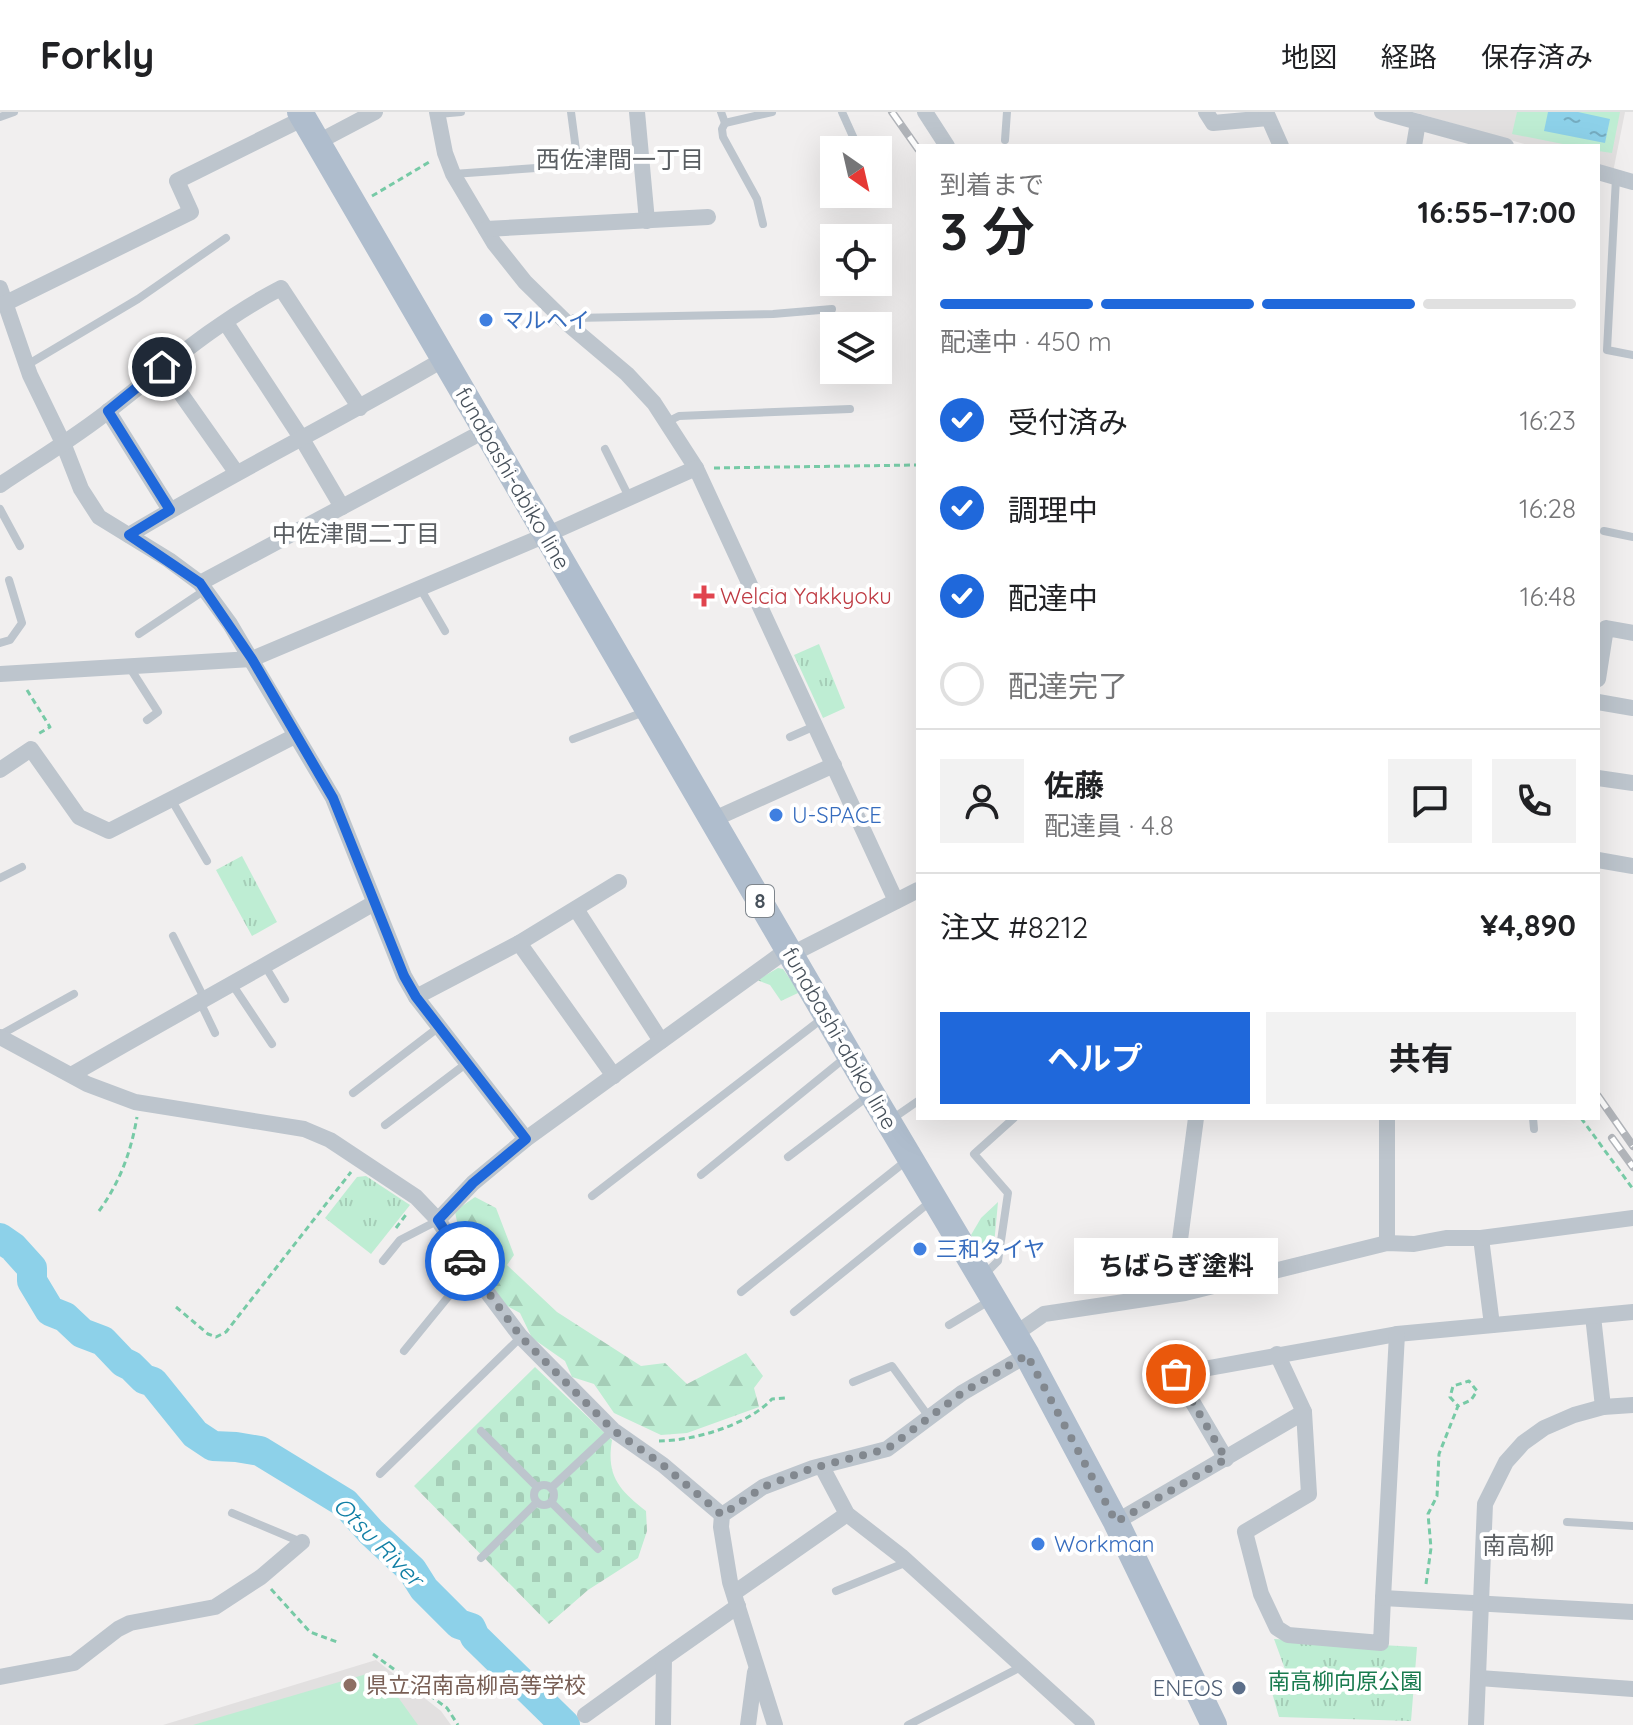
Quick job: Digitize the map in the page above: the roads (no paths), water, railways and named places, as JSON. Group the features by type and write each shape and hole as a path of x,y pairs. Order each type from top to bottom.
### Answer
{"main road":[{"name":"funabashi-abiko line","path":"302,115 1020,1345 1116,1522 1214,1725"}],"street":[{"path":"318,142 375,112"},
{"path":"637,112 647,221"},
{"path":"925,112 946,144"},
{"path":"1206,112 1213,123 1267,115 1280,144"},
{"path":"1382,112 1496,144"},
{"path":"437,113 445,153 453,174 494,243 525,282 569,325 627,374 654,403 696,468 896,901"},
{"path":"302,115 177,181 191,212 2,296 27,365 81,489 99,517 203,586 252,659 333,798 404,976 416,997 526,1139"},
{"path":"1408,117 1414,144"},
{"path":"1600,173 1633,182"},
{"path":"486,229 708,217"},
{"path":"0,485 108,411 162,367 250,304 281,288 360,408"},
{"path":"226,323 302,439 342,507"},
{"path":"129,535 236,472 360,408 444,359"},
{"path":"162,367 236,472"},
{"path":"108,411 170,510"},
{"path":"203,586 486,430"},
{"path":"9,673 252,659 696,468"},
{"path":"1600,666 1606,628 1633,633"},
{"path":"1600,702 1633,708"},
{"path":"0,770 31,749 79,817 109,831 295,736"},
{"path":"712,820 834,765"},
{"path":"1600,778 1633,783"},
{"path":"1600,860 1633,866"},
{"path":"416,997 519,943 619,882"},
{"path":"438,1220 473,1183 526,1139 780,955 792,954 916,891"},
{"path":"73,1074 374,903"},
{"path":"576,909 661,1041"},
{"path":"519,943 614,1076"},
{"path":"0,1036 87,1084 135,1102 304,1129 361,1159 416,1197 438,1220 521,1337 613,1430 722,1515"},
{"path":"1173,1293 1196,1120"},
{"path":"1387,1120 1387,1243"},
{"path":"722,1515 763,1487 813,1468 887,1449 1020,1345 1044,1314 1219,1285 1387,1243 1414,1244 1446,1238 1481,1238 1633,1218"},
{"path":"1481,1238 1492,1325"},
{"path":"1226,1459 1176,1374 1397,1334 1633,1312"},
{"path":"1593,1316 1603,1407"},
{"path":"1277,1354 1304,1412 1309,1494 1245,1532 1261,1594 1277,1628 1288,1635 1381,1643 1397,1334"},
{"path":"1476,1725 1485,1504 1506,1462 1523,1443 1544,1428 1603,1407 1633,1405"},
{"path":"1116,1522 1304,1412"},
{"path":"822,1467 847,1514 908,1562 1087,1725"},
{"path":"585,1715 664,1658 847,1514"},
{"path":"722,1515 721,1527 736,1600 775,1725"},
{"path":"0,1677 74,1663 130,1623 215,1607 261,1577 302,1542"},
{"path":"1383,1598 1481,1601 1633,1612"},
{"path":"663,1725 664,1658"},
{"path":"748,1725 756,1670"},
{"path":"1479,1678 1633,1689"}],"lane":[{"path":"0,117 14,112"},
{"path":"437,113 461,112"},
{"path":"453,174 578,165 571,112"},
{"path":"721,112 725,123 723,137 757,199 763,224"},
{"path":"725,123 772,112"},
{"path":"842,112 853,136"},
{"path":"1005,140 1007,112"},
{"path":"1616,177 1607,350 1633,355"},
{"path":"27,365 138,299 226,238"},
{"path":"569,325 574,318 773,314 832,309"},
{"path":"667,422 679,416 850,409"},
{"path":"605,449 629,497"},
{"path":"0,509 20,546"},
{"path":"1604,531 1633,537"},
{"path":"0,643 10,640 22,623 9,580"},
{"path":"139,634 203,586"},
{"path":"419,587 445,631"},
{"path":"130,668 158,712 147,720"},
{"path":"573,739 648,710"},
{"path":"790,737 815,726"},
{"path":"171,799 207,861"},
{"path":"0,878 22,867"},
{"path":"173,936 204,998 203,1008 215,1033"},
{"path":"265,966 285,999"},
{"path":"232,984 272,1044"},
{"path":"0,1036 74,994"},
{"path":"592,1196 826,1016"},
{"path":"353,1093 439,1027"},
{"path":"701,1175 849,1054"},
{"path":"385,1125 467,1063"},
{"path":"788,1157 872,1094"},
{"path":"889,1122 916,1102"},
{"path":"949,1325 987,1288 998,1261 1008,1193 974,1154 1012,1120"},
{"path":"1533,1120 1534,1129"},
{"path":"741,1292 910,1158"},
{"path":"794,1312 934,1199"},
{"path":"383,1261 400,1240 438,1220"},
{"path":"404,1351 470,1269"},
{"path":"380,1474 521,1337"},
{"path":"853,1382 892,1366 930,1417"},
{"path":"551,1488 613,1430"},
{"path":"481,1431 537,1487"},
{"path":"537,1487 551,1488"},
{"path":"537,1487 534,1497 537,1502 551,1502"},
{"path":"551,1488 551,1502"},
{"path":"481,1558 537,1502"},
{"path":"551,1502 598,1549"},
{"path":"232,1513 302,1542"},
{"path":"1567,1522 1633,1526"},
{"path":"836,1591 908,1562"},
{"path":"908,1725 1024,1666"}],"water":[{"path":"1548,112 1578,112 1610,119 1605,143 1544,131"}],"waterway":[{"name":"Otsu River","path":"0,1238 32,1268 32,1281 50,1311 65,1317 82,1333 103,1341 123,1362 144,1379 153,1382 195,1434 213,1446 260,1451 345,1503 412,1570 424,1589 459,1624 471,1628 475,1637 565,1725"}],"railway":[{"path":"892,112 916,146"},
{"path":"1600,1099 1633,1146"},
{"path":"1612,1138 1633,1167"}],"place":[{"name":"マルヘイ","path":"486,320"},
{"name":"Welcia Yakkyoku","path":"704,596"},
{"name":"U-SPACE","path":"776,815"},
{"name":"三和タイヤ","path":"920,1249"},
{"name":"ちばらぎ塗料","path":"1176,1374"},
{"name":"Workman","path":"1038,1544"},
{"name":"県立沼南高柳高等学校","path":"350,1685"},
{"name":"ENEOS","path":"1239,1688"}],"district":[{"name":"西佐津間一丁目","path":"620,160"},
{"name":"中佐津間二丁目","path":"356,534"},
{"name":"南高柳","path":"1518,1546"}],"park label":[{"name":"南高柳向原公園","path":"1345,1681"}]}
